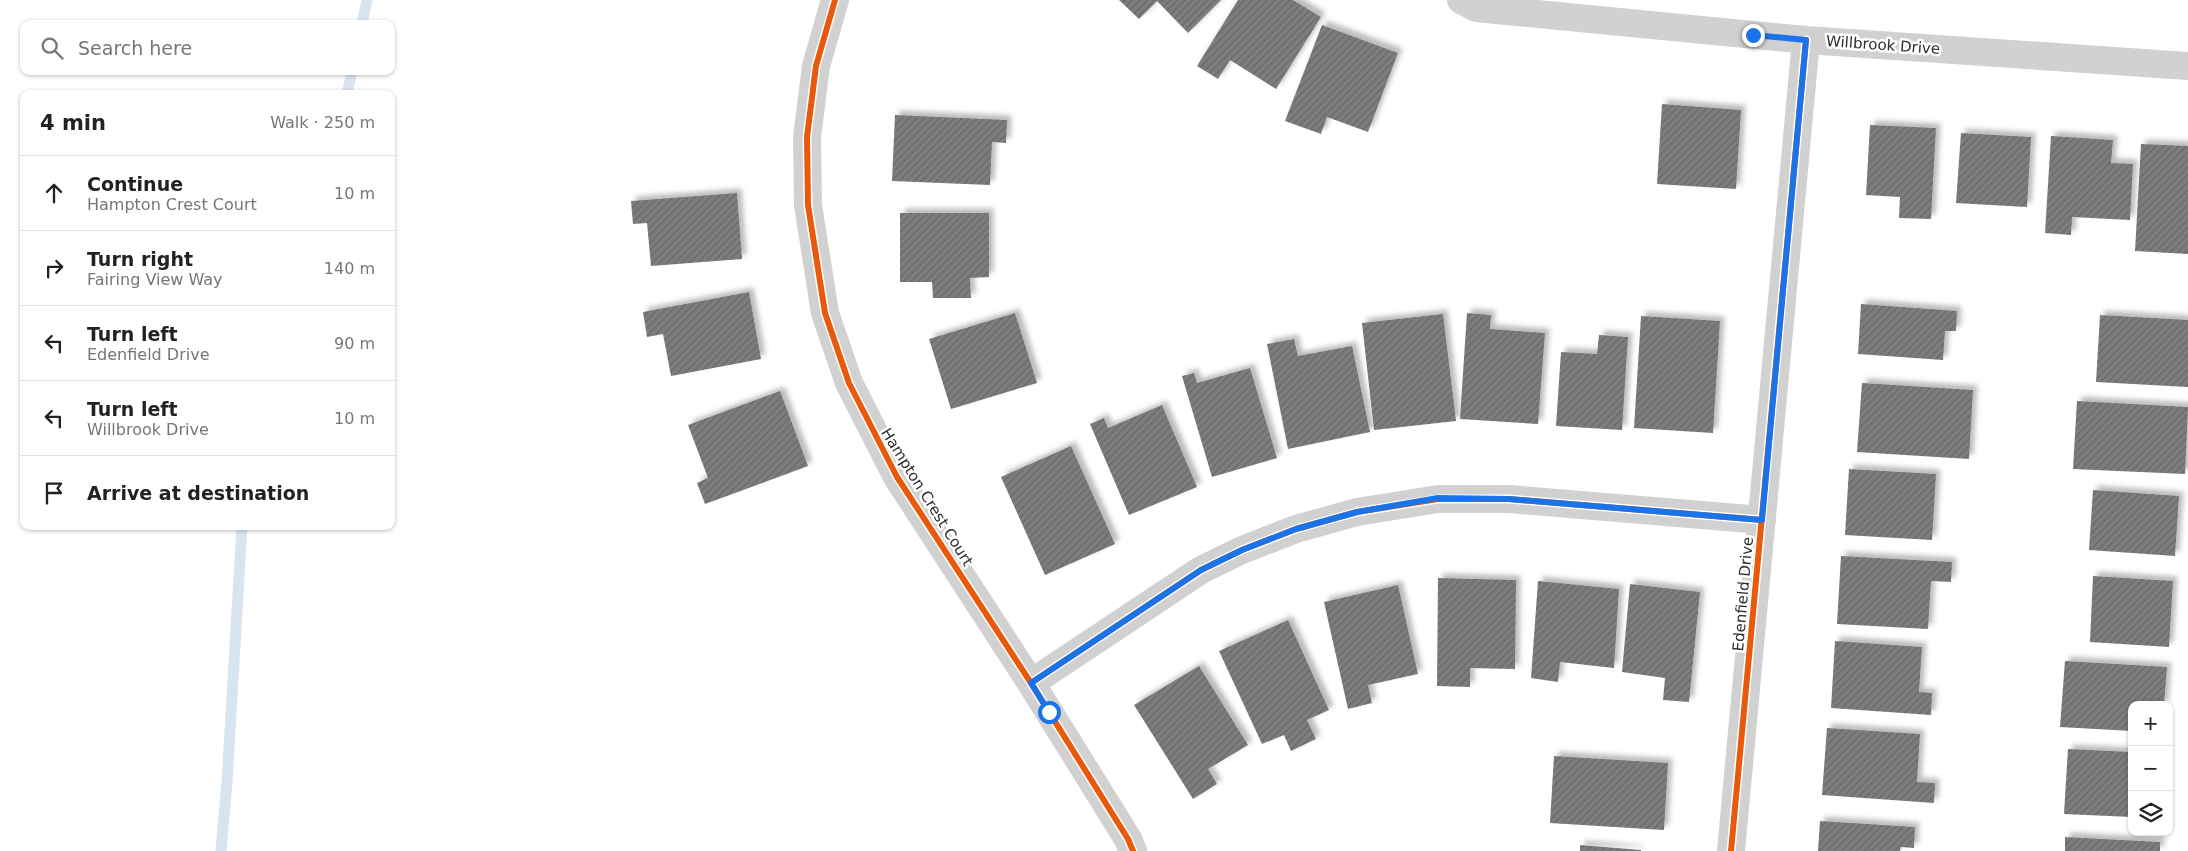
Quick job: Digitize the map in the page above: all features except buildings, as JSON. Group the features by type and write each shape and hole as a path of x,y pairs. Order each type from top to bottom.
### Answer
{"street":[{"name":"Hampton Crest Court","path":"835,0 816,66 807,137 808,205 826,313 849,383 896,477 1031,683 1128,839 1133,851"},
{"name":"Willbrook Drive","path":"1461,0 1476,8 1806,40 2188,66"},
{"name":"Edenfield Drive","path":"1731,851 1806,40"},
{"path":"1031,683 1201,570 1242,550 1296,529 1357,512 1438,498 1509,499 1762,520"}],"waterway":[{"path":"363,20 367,0"},
{"path":"348,90 351,75"},
{"path":"221,851 227,782 242,530"}],"cycle path":[{"path":"835,0 816,66 807,137 808,205 825,313 849,383 897,477 1031,683 1128,839 1133,851"},
{"path":"1731,851 1806,40"},
{"path":"1031,683 1201,570 1242,550 1296,529 1357,512 1438,499 1509,499 1762,520"}],"route":[{"path":"1049,712 1031,683 1201,570 1242,550 1296,529 1357,512 1438,498 1509,499 1762,520 1806,40 1753,35"}]}
